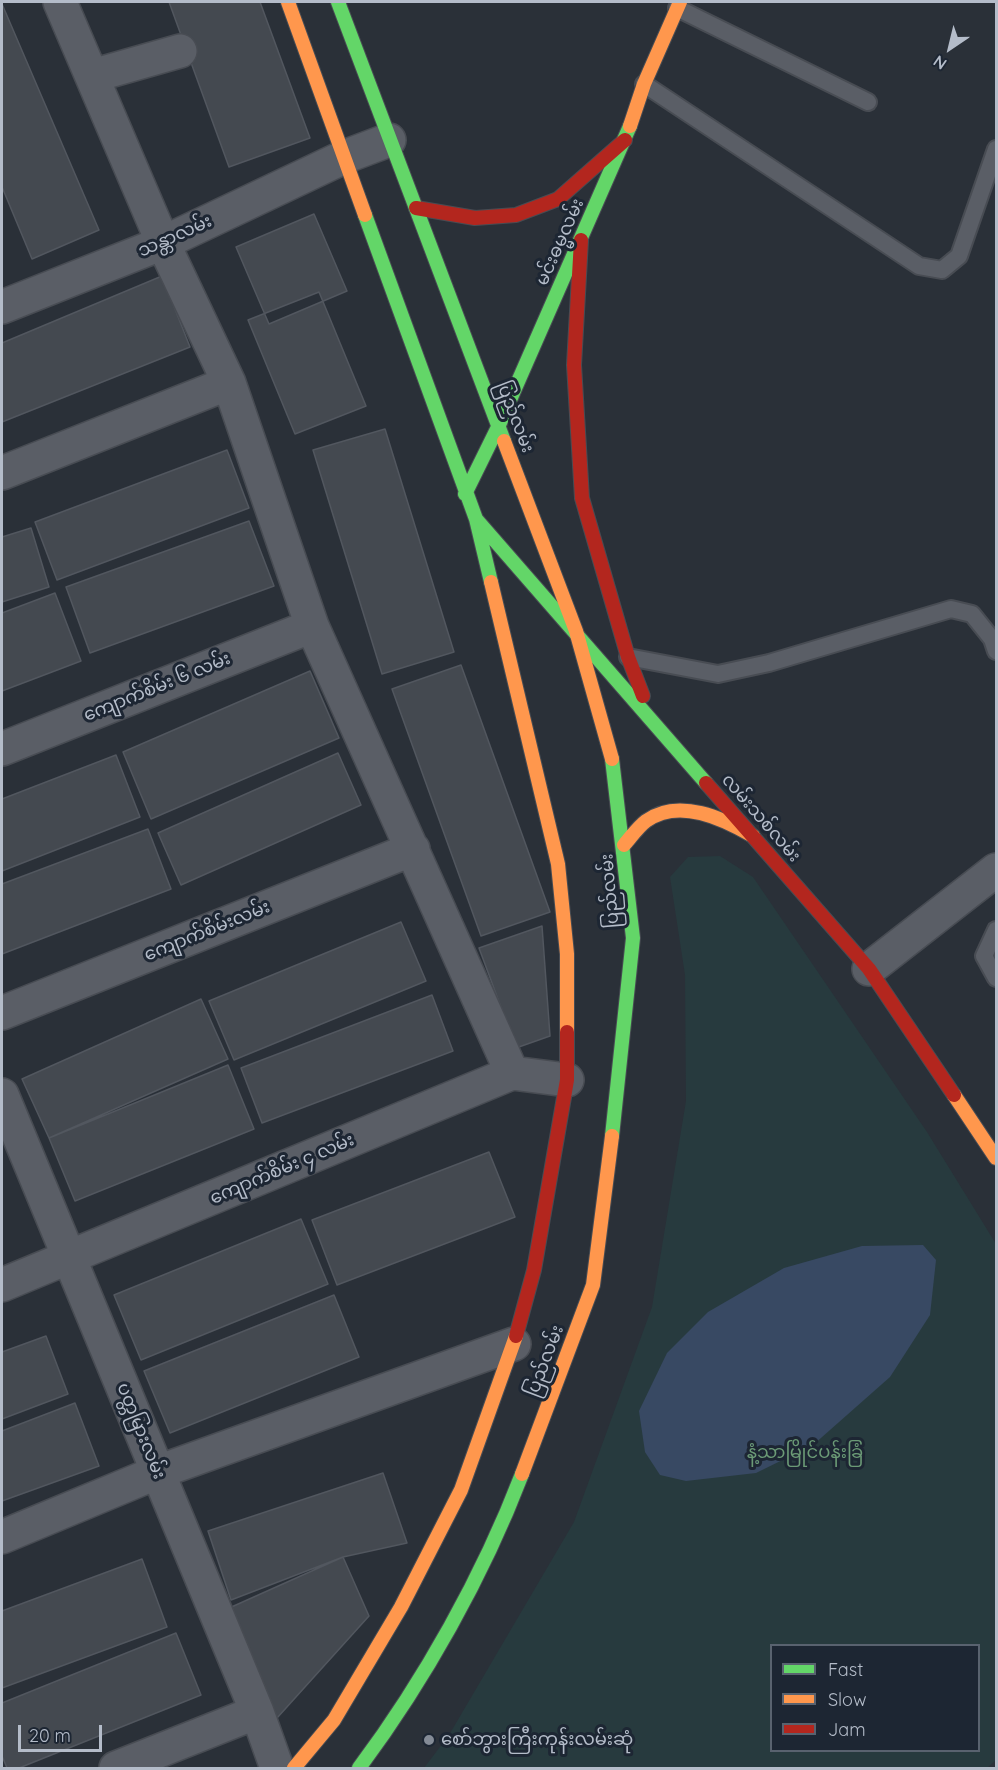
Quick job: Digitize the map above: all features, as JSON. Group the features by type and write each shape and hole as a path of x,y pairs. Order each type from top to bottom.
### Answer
{"main road":[{"name":"ပြည်လမ်း","path":"288,2 476,519 558,864 567,954 567,1080 534,1270 514,1344 461,1490 401,1607 334,1720 294,1768"},
{"name":"ပြည်လမ်း","path":"338,2 576,631 612,760 624,845 633,938 617,1096 593,1285 511,1502 444,1638 397,1717 359,1768"},
{"name":"မင်းဓမ္မလမ်း","path":"465,494 499,425 625,140 644,84 678,5"},
{"path":"416,208 475,218 516,215 558,199 625,140"},
{"path":"581,240 574,365 582,498 628,657 653,720"},
{"name":"လမ်းသစ်လမ်း","path":"476,519 869,969 996,1158"},
{"path":"624,845 647,820 665,813 693,811 723,818 753,836"}],"street":[{"path":"60,2 163,243 229,383 312,626 512,1073"},
{"path":"92,76 180,51"},
{"name":"သန္တာလမ်း","path":"2,307 163,243 344,157 389,140"},
{"path":"2,473 229,383"},
{"name":"ကျောက်စိမ်း ၆ လမ်း","path":"2,749 312,626"},
{"name":"ကျောက်စိမ်းလမ်း","path":"2,1013 413,849"},
{"path":"869,969 996,870"},
{"name":"ကျောက်စိမ်း ၄ လမ်း","path":"2,1285 512,1073 567,1080"},
{"name":"ပတ္တမြားလမ်း","path":"2,1095 257,1712 277,1768"},
{"path":"2,1537 158,1472 514,1344"},
{"path":"116,1768 257,1712"}],"lane":[{"path":"678,5 868,102"},
{"path":"644,84 919,266 942,270 959,256 996,148"},
{"path":"628,657 718,674 780,660 951,609 972,614 992,639 996,651"},
{"path":"996,930 984,956 996,978"}],"green space":[{"name":"နံ့သာမြိုင်ပန်းခြံ","path":"720,856 753,877 927,1132 996,1244 996,1760 987,1768 424,1768 449,1735 574,1522 652,1307 686,1101 685,975 670,877 688,857"}],"water":[{"path":"923,1245 936,1260 930,1315 890,1377 813,1445 756,1473 686,1481 660,1475 645,1452 639,1411 667,1353 708,1312 784,1268 862,1246"}],"building":[{"path":"169,2 260,2 310,138 229,167"},
{"path":"2,4 99,230 32,259 2,187"},
{"path":"314,214 347,291 269,324 236,247"},
{"path":"162,276 190,347 2,422 2,343"},
{"path":"319,292 366,406 295,434 248,320"},
{"path":"385,429 454,652 382,674 313,450"},
{"path":"227,450 249,508 57,580 35,522"},
{"path":"249,521 274,586 90,653 66,587"},
{"path":"31,528 49,587 2,602 2,537"},
{"path":"55,593 81,661 2,691 2,613"},
{"path":"461,665 550,912 481,936 392,689"},
{"path":"310,671 339,738 151,819 123,752"},
{"path":"338,753 361,805 181,885 158,833"},
{"path":"116,755 140,817 2,871 2,799"},
{"path":"148,829 171,889 2,954 2,884"},
{"path":"401,922 426,981 234,1060 209,1001"},
{"path":"542,926 550,1036 516,1048 479,948"},
{"path":"432,995 453,1051 262,1123 241,1068"},
{"path":"201,999 228,1059 49,1138 22,1079"},
{"path":"228,1065 254,1129 75,1201 49,1138"},
{"path":"489,1152 515,1217 337,1285 312,1220"},
{"path":"301,1219 328,1284 141,1360 114,1295"},
{"path":"334,1295 359,1357 170,1433 144,1371"},
{"path":"46,1336 68,1394 2,1419 2,1352"},
{"path":"75,1403 99,1466 2,1501 2,1431"},
{"path":"383,1473 407,1543 343,1557 231,1600 208,1531"},
{"path":"343,1557 369,1616 277,1718 227,1609"},
{"path":"142,1559 167,1627 2,1688 2,1611"},
{"path":"176,1633 201,1695 19,1768 7,1768 2,1756 2,1703"}],"traffic: fast":[{"path":"338,2 504,441"},
{"path":"465,494 499,425 630,126"},
{"path":"365,215 476,519 491,582"},
{"path":"476,519 706,783"},
{"path":"612,759 633,938 612,1136"},
{"path":"359,1768 406,1700 450,1627 489,1551 522,1474"}],"traffic: slow":[{"path":"288,2 365,215"},
{"path":"630,126 644,84 680,2"},
{"path":"504,441 576,631 612,759"},
{"path":"491,582 558,864 567,954 567,1032"},
{"path":"624,845 646,821 659,814 673,811 687,811 715,817 753,836"},
{"path":"954,1095 996,1158"},
{"path":"522,1474 593,1285 612,1136"},
{"path":"294,1768 334,1720 401,1607 461,1490 516,1336"}],"traffic: jam":[{"path":"416,208 475,218 516,215 558,199 625,140"},
{"path":"581,240 574,365 582,498 628,657 643,696"},
{"path":"706,783 869,969 954,1095"},
{"path":"516,1336 534,1270 567,1080 567,1032"}],"place":[{"name":"စော်ဘွားကြီးကုန်းလမ်းဆုံ","path":"429,1740"}]}
